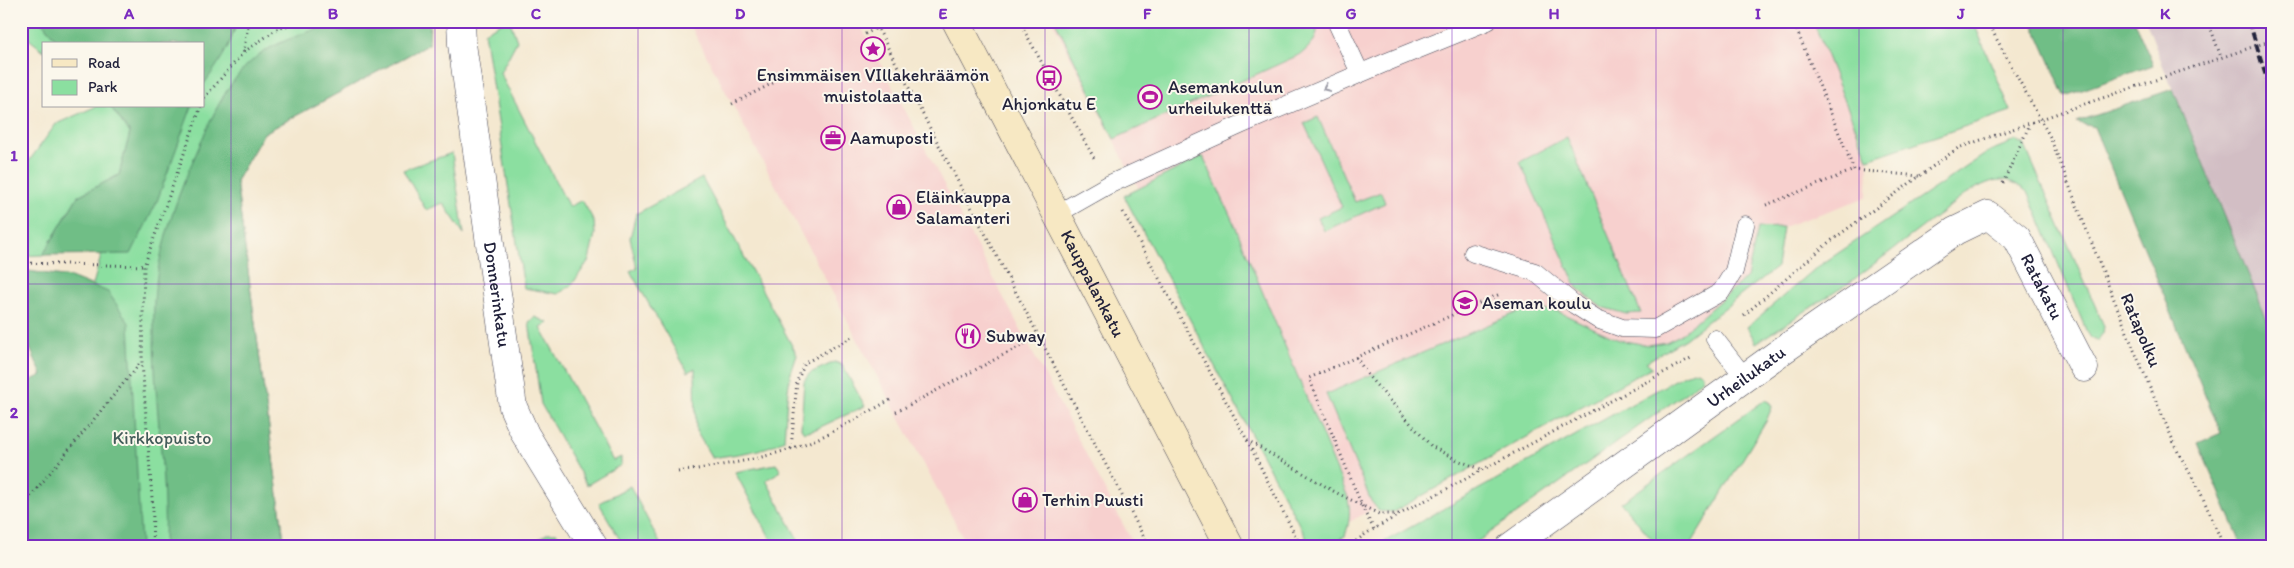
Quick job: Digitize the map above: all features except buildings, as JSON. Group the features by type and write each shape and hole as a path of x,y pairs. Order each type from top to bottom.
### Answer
{"main road":[{"name":"Kauppalankatu","path":"956,21 1230,547"}],"street":[{"name":"Donnerinkatu","path":"461,21 463,54 513,407 525,434 594,547"},
{"name":"Ratakatu","path":"1988,215 2017,238 2084,368"},
{"name":"Urheilukatu","path":"1510,547 1745,378 1955,231 1988,215"}],"lane":[{"path":"1336,21 1360,73"},
{"path":"1057,214 1108,184 1360,73 1488,21"},
{"path":"1473,253 1535,272 1575,305 1597,319 1622,328 1656,328 1722,292 1734,271 1745,225"},
{"path":"1715,339 1745,378"}],"path":[{"path":"242,53 249,21"},
{"path":"205,97 242,53 278,30 302,21"},
{"path":"874,21 1149,547"},
{"path":"1019,21 1246,440 1301,547"},
{"path":"1793,21 1854,170"},
{"name":"Ratapolku","path":"1990,21 1995,36 2050,137 2117,308 2178,452 2200,491 2224,547"},
{"path":"2208,21 2221,58"},
{"path":"865,34 877,28"},
{"path":"2041,120 2070,108 2273,40"},
{"path":"732,104 775,82"},
{"path":"152,547 153,512 142,362 144,266 200,108"},
{"path":"1988,215 2030,124"},
{"path":"1745,225 1753,210 1854,170 1919,176"},
{"path":"21,263 144,266"},
{"path":"1374,529 1362,505 1310,378 1506,291"},
{"path":"792,449 797,381 805,363 854,336"},
{"path":"896,412 1039,336"},
{"path":"1356,357 1368,376 1431,446 1457,460 1482,469"},
{"path":"21,508 142,362"},
{"path":"678,472 749,461 792,449 843,426 890,400"},
{"path":"1246,440 1335,492 1379,514 1400,514"}],"shaded area":[{"path":"688,21 858,21 1135,547 968,547"},
{"name":"Aseman koulu","path":"1052,21 1973,21 2011,111 1868,159 1867,197 1783,227 1777,267 1685,339 1470,453 1320,539"},
{"path":"2146,21 2273,21 2273,335 2163,66"}],"green space":[{"path":"21,21 41,21 58,42 42,42 42,49 21,33"},
{"path":"41,21 237,21 228,46 205,82 205,42 58,42"},
{"name":"Kirkkopuisto","path":"64,21 424,21 429,44 264,133 236,181 285,547 21,547 21,425 59,406 142,108 205,108 205,42 192,42"},
{"path":"338,21 430,21 429,44 264,133 236,181 285,547 164,547 164,494 156,388 154,301 157,273 176,204 188,171 215,111 223,96 243,70 268,49"},
{"path":"505,21 510,21 517,41 500,73 569,207 582,200 594,221 595,234 589,260 571,286 558,294 524,288 484,32"},
{"name":"Asemankoulun urheilukenttä","path":"1055,21 1317,21 1317,32 1309,47 1301,54 1114,139"},
{"path":"1813,21 1973,21 2011,111 1868,159"},
{"path":"2032,21 2134,21 2153,65 2065,96"},
{"path":"2173,89 2273,335 2273,547 2243,547 2198,443 2221,433 2094,127 2076,122"},
{"path":"92,108 111,108 130,133 119,175 78,196 43,255 21,256 21,172 56,124"},
{"path":"111,108 191,108 156,204 131,254 43,255 78,196 119,175 130,133"},
{"path":"1318,117 1355,202 1381,192 1385,203 1324,231 1318,218 1342,207 1304,123"},
{"path":"1567,137 1641,313 1626,314 1601,307 1577,288 1520,162"},
{"path":"2015,141 2024,144 2104,326 2103,333 2097,341 2091,338 2086,330 2029,194 2013,182 1998,180 1966,194 1849,283 1756,343 1747,327 1816,268 1990,151"},
{"path":"452,153 464,234 443,203 426,210 403,170"},
{"path":"1203,156 1236,228 1347,495 1349,516 1345,536 1332,542 1323,544 1309,543 1124,196"},
{"path":"702,178 797,355 790,376 784,440 758,450 712,458 696,431 695,368 688,372 630,271 637,268 630,238 636,214"},
{"path":"1783,227 1777,267 1685,339 1646,362 1652,367 1393,512 1379,511 1371,501 1326,394 1525,309 1557,311 1619,340 1647,345 1666,342 1680,335 1747,277 1758,228"},
{"path":"21,270 71,277 108,292 129,323 141,547 21,547 21,385 42,375 21,328"},
{"path":"535,317 549,323 541,328 613,461 621,457 621,465 587,485 541,404 529,322"},
{"path":"835,362 842,365 865,406 816,429 804,432 801,428 804,381 810,373"},
{"path":"1697,371 1702,374 1702,379 1691,389 1470,547 1375,547 1684,375"},
{"path":"1765,400 1770,402 1772,407 1767,419 1690,546 1659,547 1621,503"},
{"path":"776,464 781,471 766,480 802,547 775,547 735,472"},
{"path":"630,486 662,547 624,547 599,503"},
{"path":"548,533 557,533 565,547 538,547 536,544 540,538"}],"railway":[{"path":"2249,21 2273,99"}],"place":[{"name":"Ensimmäisen VIllakehräämön muistolaatta","path":"873,49"},
{"name":"Ahjonkatu E","path":"1049,78"},
{"name":"Asemankoulun urheilukenttä","path":"1150,97"},
{"name":"Aamuposti","path":"833,138"},
{"name":"Eläinkauppa Salamanteri","path":"899,207"},
{"name":"Aseman koulu","path":"1465,303"},
{"name":"Subway","path":"968,336"},
{"name":"Terhin Puusti","path":"1025,500"}]}
